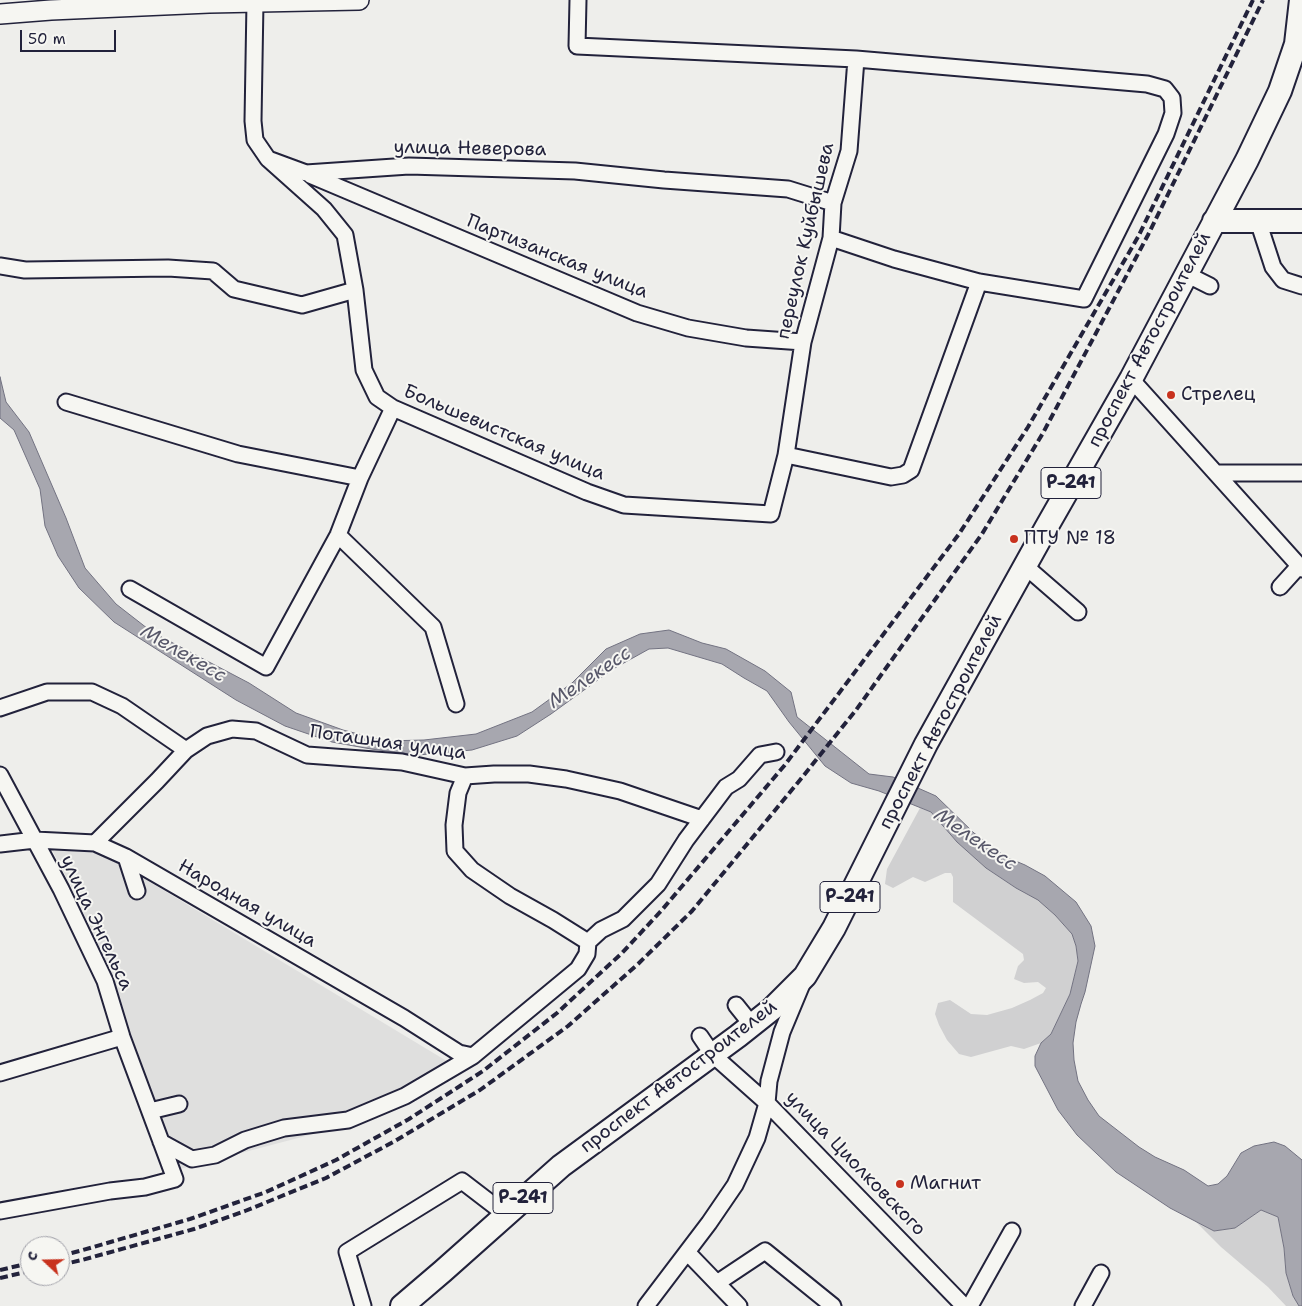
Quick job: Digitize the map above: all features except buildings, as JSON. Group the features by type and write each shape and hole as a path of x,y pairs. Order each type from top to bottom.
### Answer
{"highway":[{"name":"проспект Автостроителей","path":"402,1306 561,1166 752,1025 772,1009 805,976 834,928 926,744 1131,380 1247,160 1280,91 1299,43 1301,0"},
{"path":"1214,222 1302,221"}],"main road":[{"path":"0,14 51,10 255,2 359,0"}],"street":[{"path":"578,0 577,46 856,59 1147,84 1165,89 1172,98 1173,113 1166,134 1084,299 979,282 894,259 831,238"},
{"path":"255,2 253,121 255,140 268,158"},
{"name":"переулок Куйбышева","path":"772,514 786,455 803,342 831,238 833,202 849,151 856,59"},
{"name":"улица Неверова","path":"268,158 306,173 409,166 575,171 788,189 833,202"},
{"name":"Большевистская улица","path":"268,158 324,209 345,236 355,290 364,370 377,397 393,408 586,492 624,504 772,514"},
{"name":"Партизанская улица","path":"306,173 637,313 688,328 746,338 803,342"},
{"path":"1258,221 1273,267 1283,280 1302,286"},
{"path":"0,266 25,270 168,268 213,272 234,289 302,305 355,290"},
{"path":"1186,274 1210,286"},
{"path":"786,455 891,477 903,475 912,470 979,282"},
{"path":"1131,380 1300,567 1280,587"},
{"path":"66,402 238,454 360,478"},
{"path":"130,589 266,667 338,535 360,478 393,408"},
{"path":"1216,473 1302,473"},
{"path":"338,535 433,627 456,704"},
{"path":"1025,566 1078,612"},
{"path":"0,708 48,692 92,692 122,706 186,750"},
{"name":"Поташная улица","path":"95,842 186,750 207,736 232,729 256,731 307,755 402,762 465,776 529,774 566,778 620,792 702,819"},
{"path":"161,1142 192,1159 215,1155 245,1140 284,1128 348,1120 406,1096 466,1055 578,969 586,954 588,942 601,930 623,919 658,884 686,840 726,787 739,780 760,755 776,752"},
{"name":"улица Энгельса","path":"0,775 61,889 105,981 122,1037 175,1179 145,1187 110,1190 0,1211"},
{"path":"465,776 458,793 454,825 455,851 472,870 510,896 588,942"},
{"name":"Народная улица","path":"0,844 35,840 95,842 126,857 466,1055"},
{"path":"126,857 137,891"},
{"name":"улица Циолковского","path":"805,976 782,1032 769,1081 767,1103 956,1303"},
{"path":"736,1005 752,1025"},
{"path":"646,1306 736,1185 758,1138 767,1103 713,1055 700,1036"},
{"path":"0,1073 122,1037"},
{"path":"150,1111 179,1104"},
{"path":"363,1306 347,1252 462,1181 506,1214"},
{"path":"970,1306 1012,1231"},
{"path":"717,1283 765,1251 833,1306"},
{"path":"687,1252 739,1306"},
{"path":"1083,1306 1102,1273"}],"shaded area":[{"path":"920,808 931,812 957,842 986,868 1016,888 1039,900 1072,934 1078,961 1070,994 1051,1034 1041,1043 1024,1049 1011,1046 971,1057 959,1054 947,1040 939,1025 935,1014 938,1003 950,1000 971,1014 987,1015 1012,1008 1030,1000 1043,993 1046,988 1038,982 1024,983 1014,979 1018,966 1024,960 1023,954 953,902 953,877 951,873 945,873 925,882 913,877 893,888 885,884 887,869"},
{"path":"52,850 94,852 120,864 455,1066 340,1127 180,1169 131,1035 113,977 72,888"},
{"path":"1261,1210 1278,1217 1284,1248 1286,1273 1293,1296 1299,1306 1286,1306 1268,1287 1221,1247 1194,1220 1214,1231 1235,1228"}],"water":[{"name":"Мелекесс","path":"0,377 6,402 29,432 85,568 116,604 152,632 249,683 296,713 343,730 385,741 424,740 476,734 532,712 572,683 606,649 640,634 669,630 702,643 726,649 765,671 791,692 797,717 869,774 893,777 936,796 974,833 1006,857 1045,876 1076,902 1091,926 1095,946 1076,1022 1073,1043 1074,1060 1078,1081 1099,1116 1139,1147 1155,1157 1184,1170 1208,1186 1218,1184 1227,1176 1241,1153 1254,1146 1274,1142 1285,1146 1302,1160 1302,1306 1299,1306 1293,1296 1286,1273 1284,1248 1278,1217 1261,1210 1235,1228 1214,1231 1170,1208 1116,1172 1077,1135 1058,1110 1035,1066 1035,1056 1041,1043 1051,1034 1070,994 1078,961 1072,934 1038,900 986,868 957,842 931,812 879,791 851,783 825,766 789,722 767,691 722,664 668,648 649,649 613,669 517,736 472,750 418,755 371,749 332,742 285,726 236,700 114,622 79,588 58,556 45,526 40,489 14,430 0,418"}],"railway":[{"path":"70,1253 190,1219 266,1192 336,1160 409,1119 483,1071 557,1013 622,953 661,911 784,766 959,534 1028,427 1138,237 1253,0"},
{"path":"70,1263 194,1229 245,1211 326,1178 395,1141 480,1090 568,1026 638,964 692,911 856,710 982,534 1043,433 1148,235 1263,0"},
{"path":"0,1270 20,1265"},
{"path":"0,1278 20,1273"}],"place":[{"name":"Стрелец","path":"1171,395"},
{"name":"ПТУ № 18","path":"1014,539"},
{"name":"Магнит","path":"900,1184"}]}
